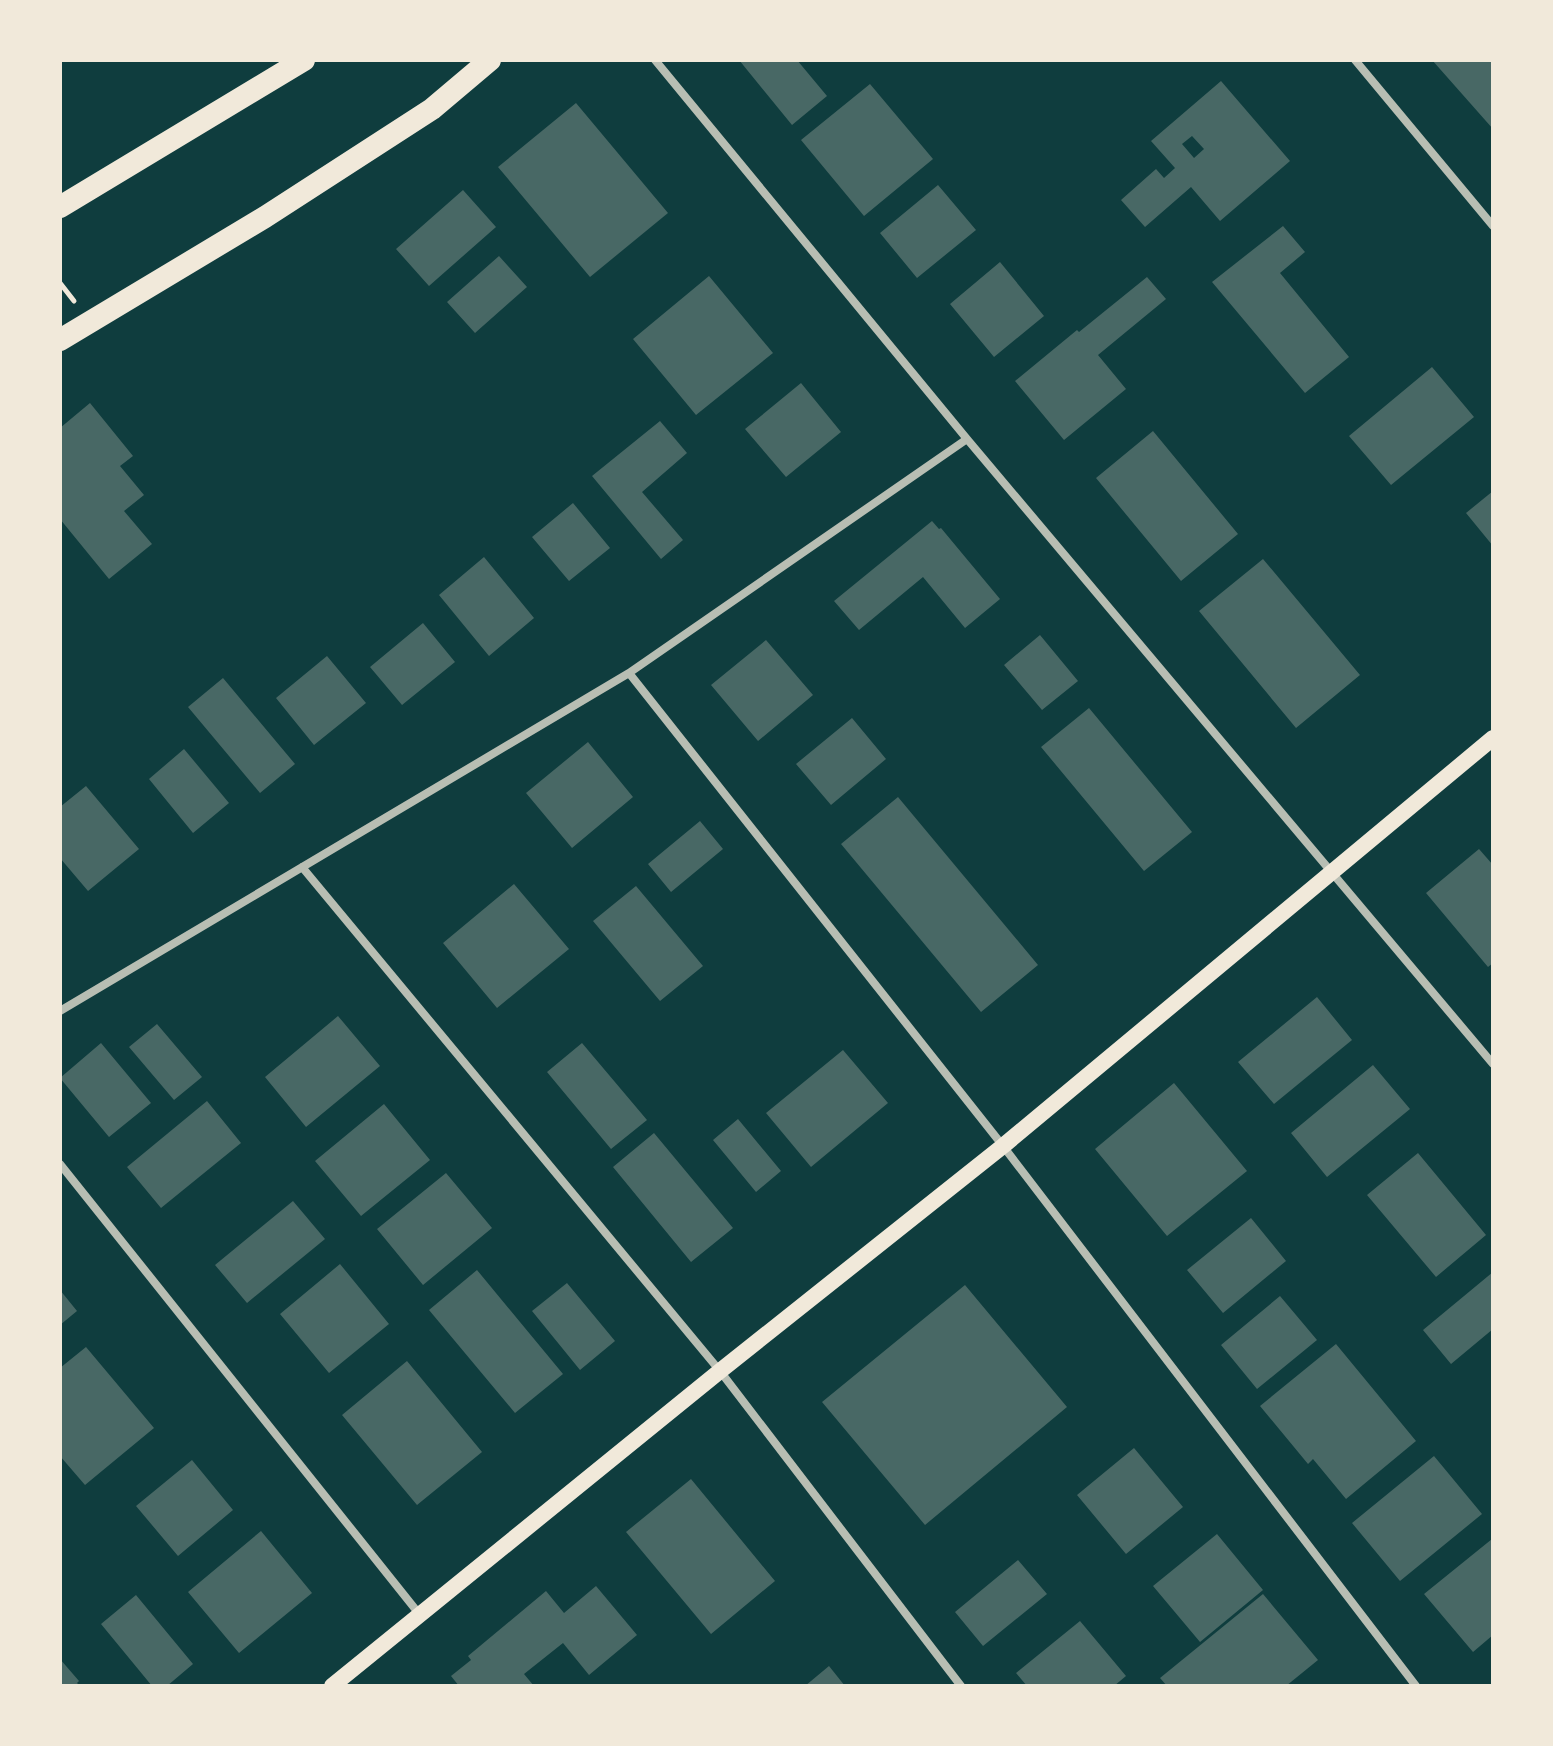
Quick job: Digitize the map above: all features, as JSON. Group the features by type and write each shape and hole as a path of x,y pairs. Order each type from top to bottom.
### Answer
{"highway":[{"path":"60,207 304,60"},
{"path":"60,340 265,217 420,117 490,60"}],"main road":[{"path":"332,1686 1003,1146 1493,738"}],"street":[{"path":"655,60 967,439 1493,1064"},
{"path":"1355,60 1493,226"},
{"path":"60,1011 629,673 967,439"},
{"path":"629,673 1003,1146 1416,1686"},
{"path":"302,867 720,1371 961,1686"},
{"path":"60,1164 420,1615"}],"building":[{"path":"739,60 797,60 827,96 792,125"},
{"path":"1432,60 1493,60 1493,129"},
{"path":"1221,81 1290,161 1220,221 1191,187 1145,227 1121,200 1156,169 1164,178 1175,168 1151,141","holes":["1192,136 1204,149 1194,158 1182,144"]},
{"path":"870,84 933,159 864,216 801,140"},
{"path":"576,103 668,213 590,277 498,167"},
{"path":"938,185 976,230 917,278 880,233"},
{"path":"463,190 496,227 429,286 396,249"},
{"path":"1283,226 1305,252 1280,273 1349,357 1305,393 1212,282"},
{"path":"499,256 527,287 475,333 447,302"},
{"path":"1000,262 1044,316 994,357 950,304"},
{"path":"709,276 773,353 696,415 633,339"},
{"path":"1147,277 1166,299 1098,355 1126,389 1064,440 1015,381"},
{"path":"1432,367 1474,417 1391,485 1349,436"},
{"path":"801,383 841,432 786,477 745,429"},
{"path":"90,403 133,456 120,466 144,495 124,511 152,544 109,579 60,519 60,428"},
{"path":"660,421 687,453 642,492 683,540 661,559 592,476"},
{"path":"1153,431 1238,534 1181,581 1096,478"},
{"path":"1493,491 1493,546 1466,513"},
{"path":"573,503 610,548 569,581 532,537"},
{"path":"932,521 1000,599 965,628 923,577 859,630 834,601"},
{"path":"484,557 534,618 489,656 439,595"},
{"path":"1263,559 1360,675 1296,728 1199,611"},
{"path":"423,623 455,662 402,705 370,667"},
{"path":"1040,635 1078,681 1042,710 1004,665"},
{"path":"766,640 813,695 758,741 711,685"},
{"path":"327,656 366,703 314,745 276,698"},
{"path":"223,678 295,764 260,793 188,707"},
{"path":"1089,708 1192,832 1144,871 1041,747"},
{"path":"852,718 886,759 831,805 796,764"},
{"path":"588,742 633,797 572,848 526,793"},
{"path":"184,749 229,803 193,833 149,779"},
{"path":"86,786 139,849 88,891 60,858 60,807"},
{"path":"898,797 1038,965 981,1012 841,844"},
{"path":"700,821 723,849 671,892 648,864"},
{"path":"1479,849 1493,865 1493,963 1488,967 1426,893"},
{"path":"514,884 569,949 497,1008 443,943"},
{"path":"636,886 703,966 660,1001 593,921"},
{"path":"1317,997 1352,1040 1274,1104 1238,1062"},
{"path":"338,1016 380,1066 306,1127 265,1077"},
{"path":"157,1024 202,1077 174,1100 129,1047"},
{"path":"101,1043 151,1103 109,1137 60,1078"},
{"path":"582,1043 647,1120 611,1149 547,1072"},
{"path":"843,1050 888,1103 811,1167 766,1113"},
{"path":"1373,1065 1410,1109 1327,1177 1291,1133"},
{"path":"1174,1083 1247,1171 1167,1236 1095,1149"},
{"path":"207,1101 241,1143 161,1208 127,1167"},
{"path":"384,1104 430,1160 361,1216 315,1161"},
{"path":"738,1119 781,1171 756,1192 713,1140"},
{"path":"654,1133 733,1228 691,1262 613,1167"},
{"path":"1418,1153 1486,1235 1436,1277 1367,1195"},
{"path":"446,1173 492,1228 423,1285 377,1229"},
{"path":"293,1201 325,1239 247,1303 215,1265"},
{"path":"1251,1218 1286,1261 1223,1313 1187,1270"},
{"path":"340,1264 389,1324 329,1373 280,1314"},
{"path":"477,1270 563,1374 515,1413 429,1310"},
{"path":"1493,1272 1493,1329 1451,1364 1423,1330"},
{"path":"567,1283 615,1341 580,1370 532,1311"},
{"path":"965,1285 1067,1407 925,1525 822,1402"},
{"path":"60,1290 77,1311 60,1325"},
{"path":"1280,1296 1317,1340 1257,1389 1221,1345"},
{"path":"1336,1344 1416,1441 1346,1499 1313,1459 1308,1464 1260,1406"},
{"path":"86,1347 154,1428 85,1485 60,1456 60,1368"},
{"path":"407,1361 482,1452 417,1505 342,1415"},
{"path":"1134,1448 1183,1507 1126,1554 1077,1495"},
{"path":"1434,1456 1482,1514 1400,1581 1352,1523"},
{"path":"192,1460 233,1510 178,1556 136,1506"},
{"path":"691,1479 775,1581 711,1634 626,1532"},
{"path":"261,1531 312,1593 239,1653 188,1592"},
{"path":"1217,1534 1263,1590 1200,1642 1153,1586"},
{"path":"1492,1539 1493,1635 1473,1652 1424,1594"},
{"path":"1018,1560 1047,1594 983,1646 955,1612"},
{"path":"596,1586 637,1635 589,1675 563,1643 524,1674 534,1686 459,1686 451,1676 471,1660 468,1656 546,1591 564,1613"},
{"path":"1263,1594 1318,1660 1286,1686 1167,1686 1160,1678"},
{"path":"136,1595 193,1664 167,1686 152,1686 101,1624"},
{"path":"1080,1621 1126,1676 1114,1686 1027,1686 1016,1673"},
{"path":"60,1659 79,1681 80,1686 60,1686"},
{"path":"829,1666 845,1686 805,1686"}]}
